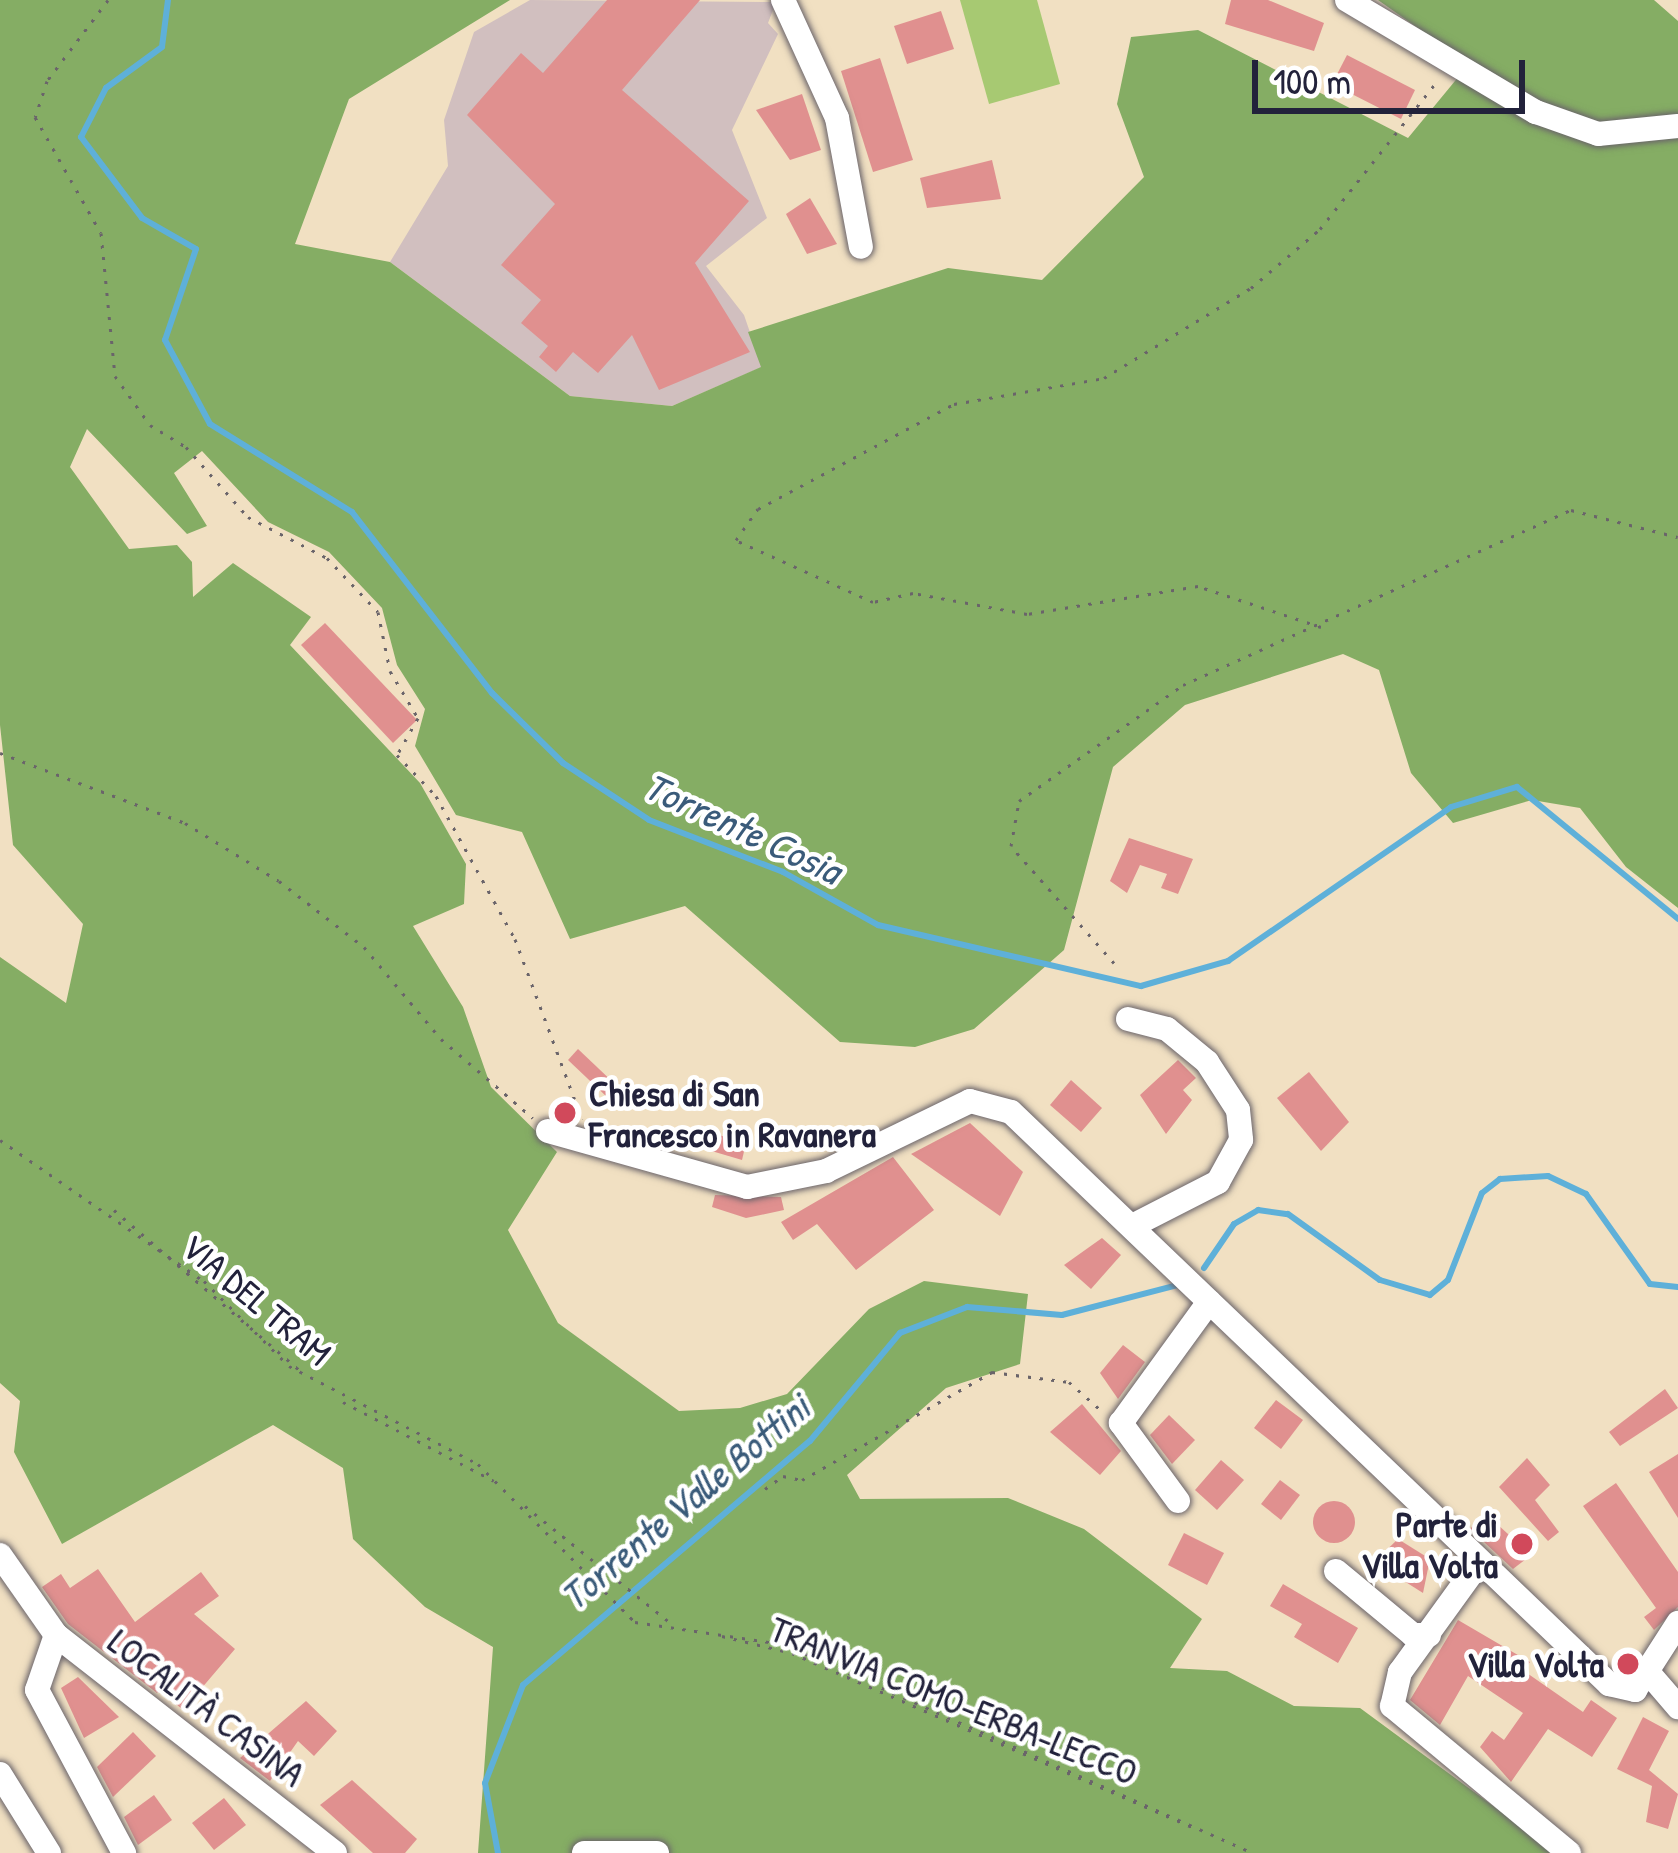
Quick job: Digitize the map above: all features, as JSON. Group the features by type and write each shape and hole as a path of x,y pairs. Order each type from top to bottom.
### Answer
{"street":[{"path":"783,0 836,118 861,247"},
{"path":"1347,0 1449,63 1598,134 1678,126"},
{"path":"1128,1019 1167,1029 1208,1062 1238,1110 1240,1140 1218,1182 1134,1225"},
{"path":"548,1131 583,1147 747,1187 826,1171 930,1113 991,1104 1134,1225 1165,1261 1609,1684 1641,1681 1678,1707"},
{"path":"1178,1501 1121,1423 1203,1296"},
{"name":"LOCALITÀ CASINA","path":"0,1555 56,1635 335,1853"},
{"path":"1480,1563 1400,1672 1392,1706 1569,1853"},
{"path":"1336,1571 1413,1635 1429,1635"},
{"path":"1641,1681 1678,1623"},
{"path":"56,1635 38,1690 124,1853"},
{"path":"0,1774 49,1853"},
{"path":"584,1853 657,1853"}],"path":[{"path":"108,0 46,81 35,117 101,233 115,376 150,425 186,447 248,517 327,559 378,612 390,671 418,718 397,755 436,796 484,887 558,1047 583,1147"},
{"path":"1322,627 1198,586 1027,614 913,593 873,602 736,540 758,509 954,404 1104,378 1251,289 1394,145 1449,63"},
{"path":"1114,963 1018,859 1008,825 1019,801 1184,685 1322,627 1571,510 1678,537"},
{"path":"0,753 185,823 279,881 364,947 441,1039 548,1131"},
{"path":"0,1138 186,1264 341,1401 488,1477 676,1626 783,1643 1253,1853"},
{"name":"VIA DEL TRAM","path":"0,1138 203,1280 289,1366 478,1464 635,1622 676,1626"},
{"path":"765,1490 783,1476 802,1480 992,1372 1069,1382 1121,1423"}],"shaded area":[{"path":"530,0 776,2 768,23 778,34 732,130 767,218 706,266 744,315 762,367 672,406 570,396 390,262 448,166 444,120 474,32"}],"green space":[{"path":"0,0 510,0 349,99 295,244 390,262 570,396 672,406 761,367 748,332 948,268 1042,280 1144,177 1117,104 1131,37 1198,30 1408,138 1469,64 1378,0 1654,0 1678,21 1678,908 1626,867 1580,808 1532,800 1453,823 1411,773 1379,670 1343,654 1185,705 1113,767 1064,950 974,1029 915,1047 840,1042 685,906 570,939 522,832 456,815 415,746 425,709 397,665 382,608 329,552 268,522 202,451 174,473 207,526 187,534 87,429 70,467 129,549 177,545 192,562 193,597 233,563 311,617 290,645 420,783 466,864 464,904 413,926 463,1007 491,1087 557,1152 508,1230 558,1323 679,1411 740,1408 787,1394 869,1309 924,1281 1028,1294 1020,1364 946,1388 847,1475 860,1499 1008,1498 1084,1529 1202,1619 1170,1668 1227,1671 1294,1706 1360,1708 1557,1853 478,1853 493,1647 425,1607 353,1539 343,1468 273,1425 62,1544 14,1452 20,1401 0,1383 0,957 66,1003 83,924 13,845 0,725"},
{"path":"960,0 1037,0 1060,84 989,104"}],"building":[{"path":"607,0 700,0 622,90 749,201 695,263 750,352 659,390 632,335 598,373 573,352 556,372 539,357 548,346 521,323 541,300 501,265 555,204 467,115 521,53 543,73"},
{"path":"1231,0 1268,0 1324,23 1314,51 1225,24"},
{"path":"941,11 954,49 907,64 894,26"},
{"path":"1347,55 1415,90 1401,119 1332,84"},
{"path":"880,58 913,160 873,172 841,71"},
{"path":"802,94 821,150 790,160 756,110"},
{"path":"992,160 1001,199 927,208 920,178"},
{"path":"810,198 837,244 807,254 786,214"},
{"path":"325,623 417,720 393,743 301,645"},
{"path":"1129,838 1193,859 1178,894 1161,888 1167,874 1140,865 1127,893 1110,881"},
{"path":"578,1049 617,1086 607,1097 568,1060"},
{"path":"1178,1060 1196,1078 1183,1090 1192,1100 1166,1134 1140,1095"},
{"path":"1309,1072 1349,1122 1321,1151 1277,1098"},
{"path":"1071,1080 1102,1108 1081,1132 1050,1105"},
{"path":"970,1123 1023,1172 1000,1216 911,1154"},
{"path":"702,1130 746,1143 742,1160 698,1147"},
{"path":"893,1157 934,1210 856,1270 817,1224 793,1240 781,1222"},
{"path":"715,1195 781,1197 784,1210 746,1218 712,1207"},
{"path":"1102,1238 1121,1255 1091,1289 1064,1265"},
{"path":"1123,1345 1145,1362 1118,1399 1100,1373"},
{"path":"1665,1389 1678,1408 1620,1446 1609,1432"},
{"path":"1276,1400 1303,1420 1281,1449 1254,1428"},
{"path":"1082,1404 1121,1451 1100,1475 1050,1432"},
{"path":"1169,1415 1195,1440 1172,1464 1150,1435"},
{"path":"1678,1454 1678,1518 1649,1472"},
{"path":"1527,1458 1550,1485 1535,1500 1559,1532 1548,1541 1499,1487"},
{"path":"1221,1460 1244,1480 1217,1510 1195,1490"},
{"path":"1280,1480 1300,1495 1281,1520 1261,1504"},
{"path":"1616,1483 1678,1572 1678,1607 1654,1630 1644,1617 1656,1608 1583,1506"},
{"path":"1334,1501 1349,1507 1355,1522 1349,1537 1334,1543 1319,1537 1313,1522 1319,1507"},
{"path":"1485,1513 1531,1555 1513,1569 1470,1529"},
{"path":"1184,1533 1224,1553 1207,1585 1168,1565"},
{"path":"1398,1539 1430,1559 1423,1593 1374,1562"},
{"path":"98,1569 135,1622 201,1572 219,1596 194,1614 235,1649 183,1710 169,1698 175,1682 157,1693 68,1624 42,1587 61,1574 70,1588"},
{"path":"1283,1584 1358,1628 1338,1663 1294,1637 1302,1624 1270,1606"},
{"path":"1458,1620 1530,1662 1524,1671 1583,1712 1591,1700 1617,1718 1592,1757 1548,1729 1511,1782 1480,1747 1492,1731 1504,1740 1523,1713 1468,1676 1440,1725 1410,1700"},
{"path":"78,1677 119,1717 84,1738 61,1688"},
{"path":"306,1701 337,1731 314,1756 298,1741 270,1781 240,1758"},
{"path":"1643,1717 1669,1731 1649,1770 1678,1794 1668,1829 1646,1822 1652,1786 1617,1769"},
{"path":"133,1732 156,1756 113,1797 97,1767"},
{"path":"352,1780 417,1839 405,1853 373,1853 320,1805"},
{"path":"154,1795 172,1820 138,1845 124,1817"},
{"path":"224,1798 246,1825 214,1850 192,1823"}],"waterway":[{"name":"Torrente Cosia","path":"168,0 162,47 106,88 81,137 142,218 196,249 165,340 210,424 352,512 492,693 563,763 649,820 783,872 878,925 1141,986 1228,961 1451,807 1517,787 1678,919"},
{"name":"Torrente Valle Bottini","path":"1204,1268 1234,1224 1258,1210 1288,1214 1380,1280 1430,1295 1448,1280 1482,1193 1500,1179 1548,1176 1586,1194 1650,1284 1678,1287"},
{"name":"Torrente Valle Bottini","path":"498,1853 485,1783 523,1685 810,1441 900,1333 967,1307 1062,1315 1178,1285"}],"place":[{"name":"Chiesa di San Francesco in Ravanera","path":"565,1113"},
{"name":"Parte di Villa Volta","path":"1522,1544"},
{"name":"Villa Volta","path":"1628,1664"}]}
